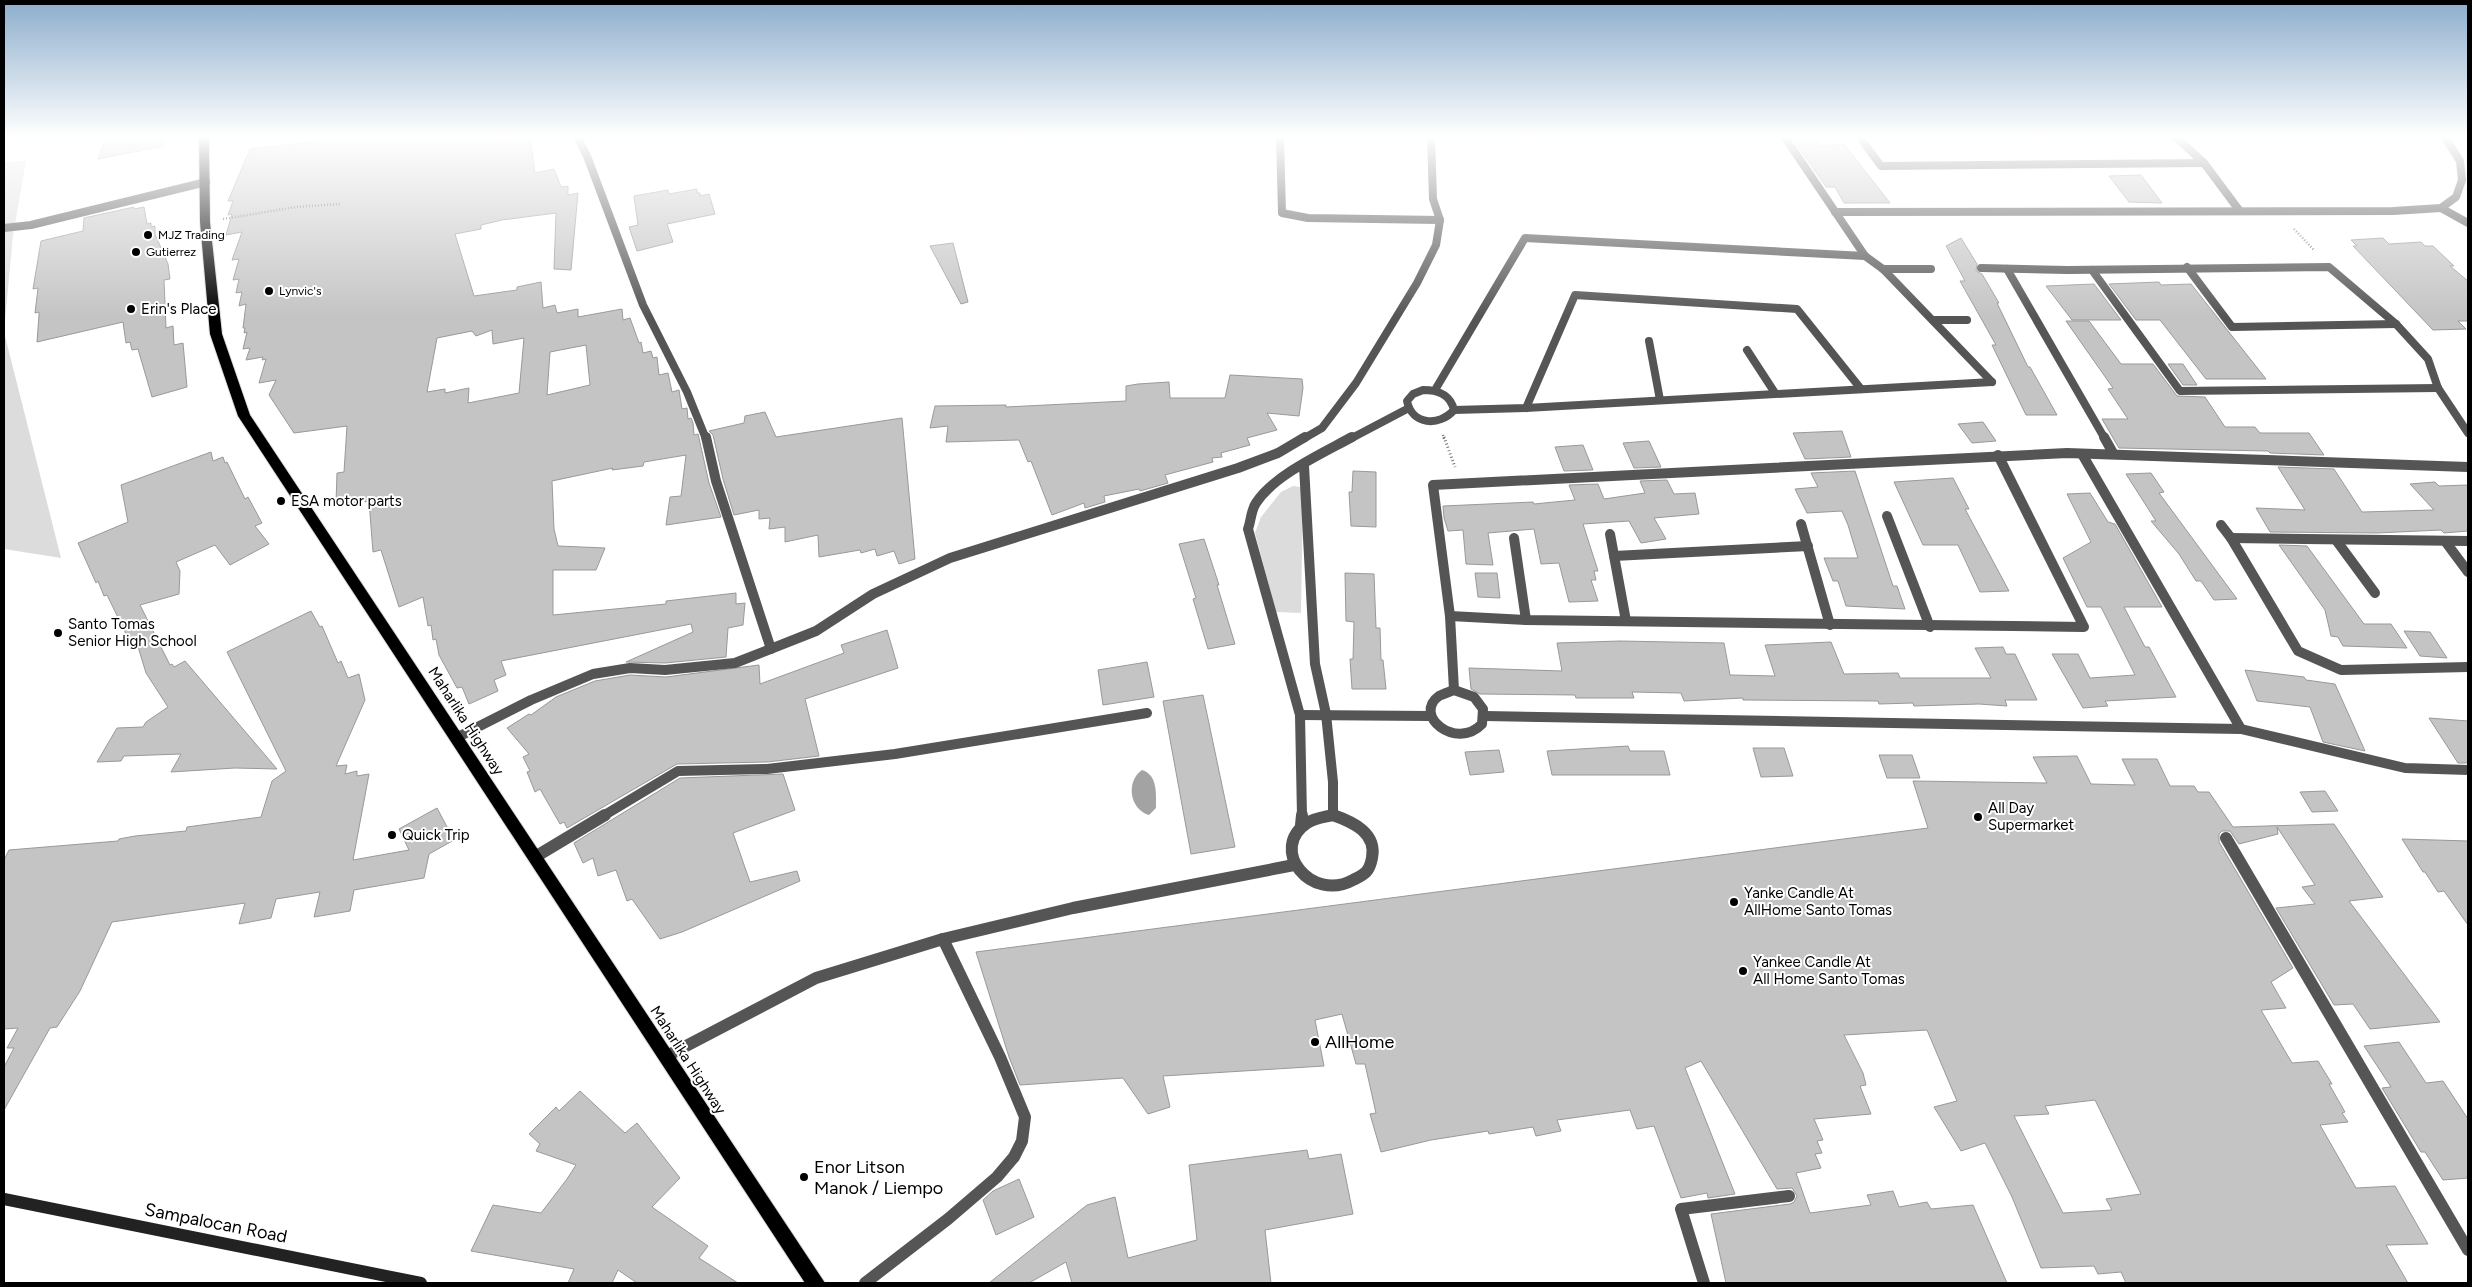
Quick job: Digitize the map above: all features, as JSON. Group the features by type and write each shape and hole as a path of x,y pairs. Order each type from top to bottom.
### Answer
{"highway":[{"name":"Maharlika Highway","path":"206,196 205,222 216,334 244,416 816,1283"}],"main road":[{"name":"Sampalocan Road","path":"4,1199 421,1283"}],"street":[{"path":"4,228 31,225 149,196"},
{"path":"602,196 643,305 687,392 706,438 716,481 771,648"},
{"path":"1281,196 1282,213 1287,217 1310,219 1399,218 1440,220"},
{"path":"456,738 531,700 593,674 630,668 665,670 735,663 816,631 873,594 950,558 1238,468 1278,453 1322,428 1375,354 1417,283 1436,245 1440,220 1433,196"},
{"path":"1454,410 1526,408 1992,382 1883,269 1865,256 1824,196"},
{"path":"2229,196 2239,210"},
{"path":"2441,208 2456,196"},
{"path":"1835,212 2393,211 2441,208 2468,223"},
{"path":"1435,390 1525,238 1865,256"},
{"path":"2187,267 2232,327 2396,324"},
{"path":"1981,268 2092,270 2187,267 2330,267 2396,324 2428,358 2438,388 2468,433"},
{"path":"1883,269 1931,269"},
{"path":"2007,269 2113,453"},
{"path":"2092,270 2180,391 2438,388"},
{"path":"1526,408 1575,295 1797,309 1861,389"},
{"path":"1933,320 1967,320"},
{"path":"1649,341 1660,400"},
{"path":"1746,350 1775,394"},
{"path":"1423,390 1435,390 1445,394 1452,402 1454,410 1449,417 1439,422 1426,422 1414,417 1407,409 1407,401 1413,394 1423,390"},
{"path":"1301,825 1316,816 1333,815 1354,821 1369,835 1373,854 1367,872 1351,884 1329,888 1308,880 1294,865 1290,843 1301,825 1303,800 1300,715 1248,529 1256,503 1270,487 1407,409"},
{"path":"1454,690 1450,616 1433,486 1998,455 2113,453 2468,467"},
{"path":"2082,454 2241,729"},
{"path":"1450,616 1526,620 2084,627 1998,455"},
{"path":"1304,466 1315,664 1326,714 1333,782 1333,815"},
{"path":"1888,516 1930,626"},
{"path":"1801,524 1830,625"},
{"path":"2221,525 2231,538 2298,651 2341,670 2468,667"},
{"path":"1610,534 1626,621"},
{"path":"1514,538 1526,620"},
{"path":"2231,538 2468,541"},
{"path":"2336,540 2374,593"},
{"path":"2445,540 2468,572"},
{"path":"1614,556 1808,546"},
{"path":"1454,690 1469,694 1481,703 1485,716 1482,725 1473,733 1460,736 1447,733 1436,726 1430,716 1431,703 1440,694 1454,690"},
{"path":"535,857 678,771 767,769 895,754 1147,713"},
{"path":"1300,715 1430,716"},
{"path":"1485,716 2241,729 2405,768 2468,770"},
{"path":"2226,838 2468,1250"},
{"path":"665,1056 816,978 942,939 1072,908 1294,865"},
{"path":"865,1283 997,1177 1014,1156 1022,1141 1025,1117 1000,1057 942,939"},
{"path":"1704,1283 1681,1209 1789,1196"}],"path":[{"path":"205,222 296,208 340,204"},
{"path":"2283,210 2291,226 2330,267"},
{"path":"1439,422 1461,484"}],"shaded area":[{"path":"4,196 20,196 13,235 4,331"},
{"path":"4,332 61,558 4,549"},
{"path":"1293,486 1300,487 1303,491 1301,613 1276,612 1255,533 1261,517 1281,492"},
{"path":"1142,770 1151,776 1155,786 1156,808 1149,815 1137,807 1132,794 1134,781"}],"building":[{"path":"230,196 578,196 571,270 554,269 556,213 502,220 481,225 481,229 455,234 474,296 517,290 517,287 541,282 543,308 555,305 557,313 578,309 578,317 622,309 623,320 630,318 639,343 641,342 643,353 651,351 653,358 657,357 659,375 668,373 672,392 679,390 682,409 687,408 688,419 691,418 693,423 694,435 698,434 709,483 721,517 666,525 670,497 681,496 686,455 644,462 643,466 612,470 613,468 552,481 554,529 558,546 605,548 596,570 553,570 553,615 666,604 666,601 736,593 736,604 745,603 743,625 728,628 726,657 665,663 626,662 693,632 691,624 501,661 506,675 494,680 498,691 469,704 462,687 457,688 439,655 436,639 433,640 431,625 428,626 423,597 399,607 381,550 373,552 369,501 365,502 365,500 348,504 348,499 336,503 337,473 344,472 347,426 294,433 269,395 276,380 259,383 266,359 262,360 263,357 246,360 250,348 243,349 247,332 244,333 245,328 243,328 246,304 239,306 242,292 236,293 239,279 233,280 239,259 232,260 242,232 226,235 232,214 228,215 233,201 228,201","holes":["492,330 493,344 524,338 519,393 468,403 469,388 445,393 445,389 427,392 437,338 472,331 476,336","586,345 590,385 547,395 550,352"]},
{"path":"634,196 710,196 715,214 667,224 673,242 637,251 629,227 638,225"},
{"path":"1840,196 1885,196 1890,203 1844,203"},
{"path":"2124,196 2157,196 2162,203 2129,202"},
{"path":"134,207 134,209 144,207 147,224 151,223 151,227 155,226 155,234 168,264 170,279 164,280 166,328 173,326 174,345 183,343 187,387 152,397 138,349 132,350 130,342 126,343 123,322 37,342 39,312 35,313 38,288 33,289 41,241 83,231 84,218"},
{"path":"1961,238 1977,264 1976,271 1982,274 1999,303 1997,303 2028,367 2030,367 2057,415 2026,415 1992,345 1996,345 1960,281 1965,281 1946,246"},
{"path":"2383,238 2389,244 2421,242 2425,246 2433,246 2454,266 2450,266 2468,281 2468,321 2458,321 2466,329 2433,330 2353,246 2357,246 2351,240"},
{"path":"953,243 968,302 961,304 930,246"},
{"path":"2159,282 2161,285 2191,284 2266,379 2206,379 2160,320 2136,320 2109,284"},
{"path":"2094,284 2121,320 2072,320 2046,286"},
{"path":"2066,321 2089,321 2121,364 2153,364 2177,396 2205,397 2225,427 2255,427 2260,433 2309,433 2324,455 2270,453 2268,451 2119,448 2102,419 2128,419 2108,389 2113,388"},
{"path":"2168,364 2183,364 2197,385 2183,385"},
{"path":"1230,375 1302,379 1303,388 1299,416 1267,413 1277,430 1247,438 1250,445 1221,453 1222,457 1212,458 1213,462 1165,475 1168,483 1140,491 1139,489 1104,496 1105,502 1085,508 1084,503 1052,515 1031,461 1028,462 1019,440 946,442 948,426 930,428 935,406 1006,405 1006,407 1126,401 1126,386 1138,384 1169,382 1170,398 1225,398"},
{"path":"765,412 776,437 902,418 915,559 899,564 894,551 877,556 875,549 861,553 860,550 819,557 818,535 785,542 785,527 769,529 770,518 759,519 759,510 734,515 713,435 709,431 744,423 745,416"},
{"path":"1983,422 1996,441 1972,443 1958,424"},
{"path":"1842,431 1851,457 1805,459 1793,433"},
{"path":"1649,441 1661,467 1634,468 1623,443"},
{"path":"1583,445 1593,470 1564,471 1555,447"},
{"path":"211,452 213,461 223,457 225,463 227,462 245,499 248,497 262,523 255,526 269,544 230,565 215,545 176,562 180,571 179,594 140,605 170,665 172,664 174,667 185,661 277,769 235,768 171,772 181,754 124,756 121,761 97,762 117,728 143,727 146,722 168,707 146,673 136,640 130,642 107,595 104,596 98,581 96,583 78,543 128,522 121,485"},
{"path":"2278,467 2334,469 2362,512 2434,510 2410,484 2435,482 2439,486 2468,485 2468,531 2444,533 2441,530 2377,533 2270,532 2256,508 2305,510"},
{"path":"1353,471 1376,472 1376,527 1351,526 1349,492 1352,492"},
{"path":"1855,471 1893,586 1897,586 1905,609 1846,606 1838,581 1833,581 1824,558 1858,558 1842,511 1807,513 1795,489 1818,487 1811,473"},
{"path":"2151,473 2164,492 2159,493 2237,599 2214,600 2201,581 2196,581 2179,554 2151,521 2156,521 2126,474"},
{"path":"1953,478 1969,509 1965,509 2009,591 1980,592 1958,545 1923,545 1894,482"},
{"path":"1667,480 1674,494 1695,493 1699,514 1654,518 1666,539 1641,543 1629,521 1583,524 1598,571 1594,571 1596,580 1591,580 1598,601 1569,602 1559,563 1541,564 1534,529 1488,533 1493,565 1466,564 1463,530 1448,531 1444,518 1443,506 1533,502 1534,504 1575,500 1569,485 1598,484 1604,499 1645,493 1640,481"},
{"path":"2090,493 2108,522 2115,524 2162,607 2124,607 2145,647 2149,647 2176,697 2105,701 2108,706 2083,708 2052,654 2078,654 2090,678 2135,675 2101,607 2087,607 2063,558 2091,542 2067,494"},
{"path":"1204,539 1235,644 1208,649 1193,599 1196,598 1179,544"},
{"path":"2279,545 2307,546 2364,624 2391,624 2407,648 2343,646 2338,637 2331,636 2325,610"},
{"path":"1345,573 1374,574 1376,628 1380,628 1381,660 1383,660 1386,689 1352,689 1350,659 1353,659 1354,622 1346,621"},
{"path":"1475,573 1497,573 1500,598 1478,597"},
{"path":"311,611 320,627 322,626 338,663 341,661 348,678 359,674 365,700 336,766 347,765 345,774 357,771 357,776 369,774 353,860 409,850 399,829 437,808 454,840 429,854 424,878 354,890 350,911 314,917 320,892 276,899 271,918 239,924 245,903 112,922 80,991 57,1027 50,1028 4,1110 4,1067 14,1048 7,1048 18,1028 4,1029 4,860 9,850 118,841 119,839 135,836 186,831 187,827 261,817 272,781 286,771 227,652"},
{"path":"887,630 898,668 805,699 819,756 767,762 677,764 567,828 564,822 560,824 540,789 535,792 527,772 530,771 523,757 529,754 507,728 529,714 531,715 556,697 595,681 630,675 666,677 759,665 760,684 844,653 841,645"},
{"path":"2404,631 2430,632 2447,658 2420,656"},
{"path":"1620,641 1724,643 1730,675 1775,676 1765,645 1831,642 1844,674 1898,673 1900,678 1991,678 1975,648 2003,647 2006,654 2015,654 2037,700 2005,700 2007,706 1979,704 1914,706 1913,703 1879,704 1878,701 1743,700 1743,698 1684,701 1681,693 1632,692 1634,698 1576,698 1575,695 1480,694 1471,689 1469,668 1562,671 1557,643"},
{"path":"1147,662 1154,697 1103,705 1098,670"},
{"path":"2245,670 2304,677 2306,680 2335,684 2365,751 2323,742 2310,707 2257,701"},
{"path":"1203,695 1235,847 1191,854 1163,701"},
{"path":"2429,718 2468,721 2468,763 2458,763"},
{"path":"1628,746 1630,751 1664,751 1670,775 1552,775 1547,751"},
{"path":"1753,748 1784,748 1793,776 1761,777"},
{"path":"1499,750 1504,772 1470,775 1465,752"},
{"path":"1879,755 1912,755 1920,778 1887,778"},
{"path":"2077,756 2091,784 2135,785 2122,759 2157,759 2170,786 2194,786 2198,792 2209,792 2233,827 2334,824 2383,897 2349,901 2440,1022 2370,1029 2353,1004 2334,1005 2276,908 2315,904 2302,887 2315,885 2277,827 2278,834 2239,844 2230,831 2222,831 2219,834 2219,842 2293,968 2271,982 2286,1008 2261,1010 2292,1063 2318,1061 2332,1084 2329,1084 2345,1112 2342,1113 2348,1122 2320,1125 2356,1188 2395,1186 2428,1244 2386,1245 2408,1283 2126,1283 2121,1272 2098,1274 2094,1266 2041,1268 2012,1197 1985,1143 1961,1151 1934,1107 1957,1101 1927,1030 1844,1035 1863,1073 1866,1085 1860,1086 1871,1114 1814,1119 1823,1140 1817,1141 1822,1153 1815,1154 1821,1168 1796,1173 1810,1213 1871,1205 1867,1195 1893,1191 1899,1207 1927,1202 1931,1209 1973,1205 2007,1283 1726,1283 1711,1214 1790,1204 1794,1202 1797,1196 1792,1188 1777,1189 1701,1061 1685,1068 1735,1194 1708,1198 1707,1193 1681,1198 1654,1126 1637,1129 1630,1110 1557,1120 1561,1131 1536,1136 1533,1127 1489,1134 1488,1131 1431,1140 1381,1152 1370,1114 1376,1113 1365,1064 1356,1064 1342,1014 1315,1020 1324,1066 1163,1076 1170,1107 1148,1114 1123,1078 1020,1085 1009,1057 976,952 1928,828 1913,781 2047,783 2033,757","holes":["2095,1100 2141,1194 2106,1199 2112,1210 2063,1213 2014,1116 2049,1114 2045,1106"]},
{"path":"783,774 795,810 733,833 750,882 797,871 800,881 682,932 660,939 632,899 627,901 616,870 598,876 593,858 583,863 574,843 680,778"},
{"path":"2325,791 2338,811 2312,812 2300,792"},
{"path":"2402,839 2468,841 2468,925 2444,891 2438,892"},
{"path":"2399,1042 2426,1083 2443,1081 2468,1119 2468,1178 2443,1180 2425,1152 2421,1152 2382,1088 2391,1087 2364,1046"},
{"path":"580,1091 625,1133 637,1123 680,1178 652,1207 708,1246 699,1258 738,1283 637,1283 618,1270 612,1283 568,1283 574,1269 471,1251 493,1205 541,1213 567,1179 576,1165 536,1151 540,1144 529,1134 556,1107 559,1111"},
{"path":"1307,1150 1309,1159 1341,1154 1353,1214 1265,1230 1271,1283 1072,1283 1066,1262 1029,1283 989,1283 1087,1205 1115,1197 1128,1258 1197,1240 1189,1165"},
{"path":"1019,1179 1034,1217 996,1235 983,1200 993,1191"}],"place":[{"name":"MJZ Trading","path":"148,235"},
{"name":"Gutierrez","path":"136,252"},
{"name":"Lynvic's","path":"269,291"},
{"name":"Erin's Place","path":"131,309"},
{"name":"ESA motor parts","path":"281,501"},
{"name":"Santo Tomas Senior High School","path":"58,633"},
{"name":"All Day Supermarket","path":"1978,817"},
{"name":"Quick Trip","path":"392,835"},
{"name":"Yanke Candle At AllHome Santo Tomas","path":"1734,902"},
{"name":"Yankee Candle At All Home Santo Tomas","path":"1743,971"},
{"name":"AllHome","path":"1315,1042"},
{"name":"Enor Litson Manok / Liempo","path":"804,1177"}]}
